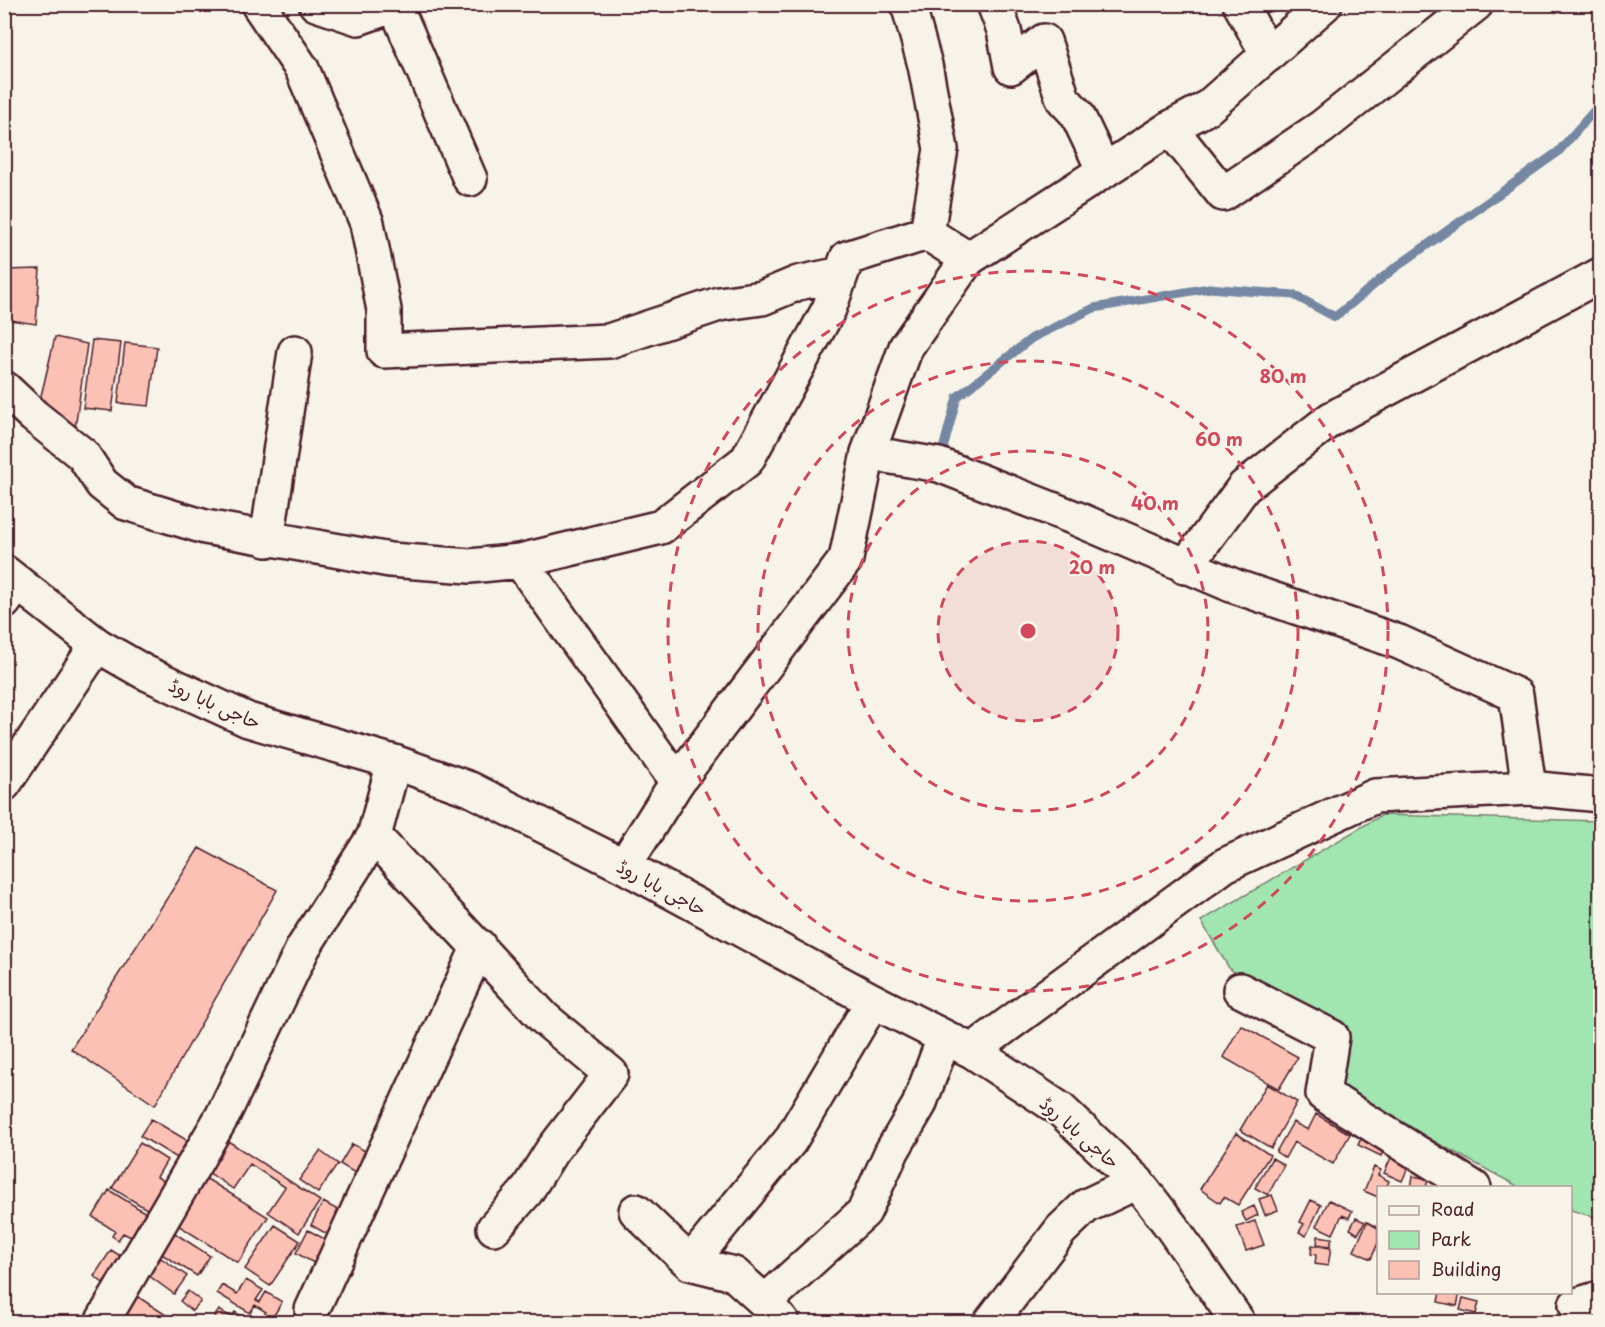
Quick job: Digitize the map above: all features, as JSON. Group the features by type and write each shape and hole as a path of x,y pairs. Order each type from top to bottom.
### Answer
{"street":[{"path":"258,4 302,69 367,222 384,310 384,351 609,341 719,304 762,298 798,283 841,274"},
{"path":"316,4 358,18 396,5 470,179"},
{"path":"908,4 925,65 941,149 927,233"},
{"path":"994,4 1004,30 1011,67 1044,41 1063,99 1077,114 1104,171"},
{"path":"1240,4 1268,54"},
{"path":"624,866 677,782 846,559 868,453 906,346 968,259 1170,128 1207,108 1325,4"},
{"path":"1170,128 1223,194 1322,127 1476,4"},
{"path":"4,388 82,455 102,484 126,503 205,526 267,540 390,560 471,566 520,561 660,527 747,460 829,309 847,258 927,233 968,259"},
{"path":"1185,567 1244,487 1331,419 1600,275"},
{"path":"267,540 295,352"},
{"path":"868,453 939,465 1075,518 1185,567 1399,642 1516,695 1528,788"},
{"path":"520,561 677,782"},
{"name":"حاجی بابا روڈ","path":"9,586 98,645 144,672 248,720 394,762 470,789 624,866 958,1045 1060,1108 1137,1182 1172,1226 1238,1323"},
{"path":"4,784 98,645"},
{"path":"102,1323 224,1115 303,948 374,836 394,762"},
{"path":"636,1211 690,1263 734,1274 773,1312 864,1212 892,1151 958,1045 1225,865 1375,796 1528,788 1600,795"},
{"path":"374,836 544,1018 611,1074 551,1152 525,1192 494,1228"},
{"path":"312,1310 479,946"},
{"path":"1240,990 1332,1037 1323,1094 1471,1186"},
{"path":"690,1263 790,1141 873,1001"},
{"path":"991,1323 1061,1230 1086,1206 1137,1182"}],"green space":[{"path":"1382,815 1600,821 1600,1219 1572,1210 1572,1186 1517,1186 1337,1089 1347,1030 1254,987 1229,968 1201,921"}],"building":[{"path":"40,269 36,324 4,319 4,270"},
{"path":"55,337 87,344 74,436 37,413"},
{"path":"92,340 121,343 112,411 83,408"},
{"path":"125,343 157,347 149,406 118,403"},
{"path":"199,848 277,890 155,1105 71,1049"},
{"path":"1241,1025 1298,1057 1279,1089 1223,1057"},
{"path":"1267,1084 1297,1102 1271,1148 1240,1130"},
{"path":"1316,1114 1350,1134 1333,1164 1294,1142 1285,1158 1276,1152 1293,1122 1308,1130"},
{"path":"151,1119 195,1145 184,1162 140,1136"},
{"path":"1365,1130 1388,1141 1381,1156 1358,1145"},
{"path":"1236,1133 1270,1155 1238,1205 1224,1197 1220,1203 1200,1189"},
{"path":"225,1139 320,1201 299,1233 268,1212 285,1187 250,1164 233,1189 205,1170"},
{"path":"140,1143 167,1160 157,1177 170,1185 150,1211 112,1188"},
{"path":"352,1144 373,1155 360,1176 340,1164"},
{"path":"1395,1149 1413,1157 1402,1181 1384,1173"},
{"path":"320,1151 338,1164 318,1193 299,1180"},
{"path":"1272,1158 1284,1165 1268,1195 1255,1188"},
{"path":"1374,1167 1381,1170 1378,1175 1389,1181 1387,1186 1377,1186 1377,1197 1364,1191"},
{"path":"202,1176 268,1217 238,1263 173,1222"},
{"path":"1413,1176 1428,1179 1426,1186 1411,1186"},
{"path":"109,1190 146,1213 131,1237 123,1233 118,1240 112,1236 115,1231 93,1217"},
{"path":"1272,1195 1278,1210 1265,1215 1259,1199"},
{"path":"1311,1200 1321,1205 1306,1236 1299,1232 1304,1224 1300,1222"},
{"path":"1329,1200 1352,1211 1349,1218 1342,1215 1333,1234 1316,1226"},
{"path":"323,1202 347,1215 334,1238 311,1225"},
{"path":"1254,1206 1258,1215 1246,1221 1241,1212"},
{"path":"1356,1218 1365,1222 1358,1234 1350,1229"},
{"path":"1255,1221 1264,1245 1246,1251 1237,1227"},
{"path":"1367,1222 1377,1227 1377,1245 1371,1259 1354,1251"},
{"path":"275,1225 300,1241 270,1286 245,1269"},
{"path":"308,1230 332,1243 319,1266 296,1253"},
{"path":"173,1232 210,1256 197,1276 160,1253"},
{"path":"1318,1236 1332,1238 1330,1246 1317,1244"},
{"path":"1312,1245 1331,1248 1328,1266 1315,1264 1316,1255 1311,1254"},
{"path":"111,1250 130,1262 122,1275 112,1269 103,1283 94,1276"},
{"path":"161,1258 187,1276 174,1294 148,1275"},
{"path":"246,1280 263,1290 256,1300 260,1302 266,1292 282,1302 270,1322 261,1319 266,1312 255,1305 250,1313 217,1293 222,1285 237,1294"},
{"path":"188,1291 201,1301 192,1311 180,1301"},
{"path":"132,1293 166,1315 161,1322 112,1322"},
{"path":"1440,1294 1460,1294 1457,1306 1438,1302"},
{"path":"1463,1298 1479,1302 1476,1314 1460,1310"},
{"path":"219,1310 231,1317 235,1312 251,1322 211,1322"}],"waterway":[{"path":"940,460 957,397 1032,338 1094,308 1209,288 1294,295 1335,317 1392,270 1558,152 1600,104"}]}
